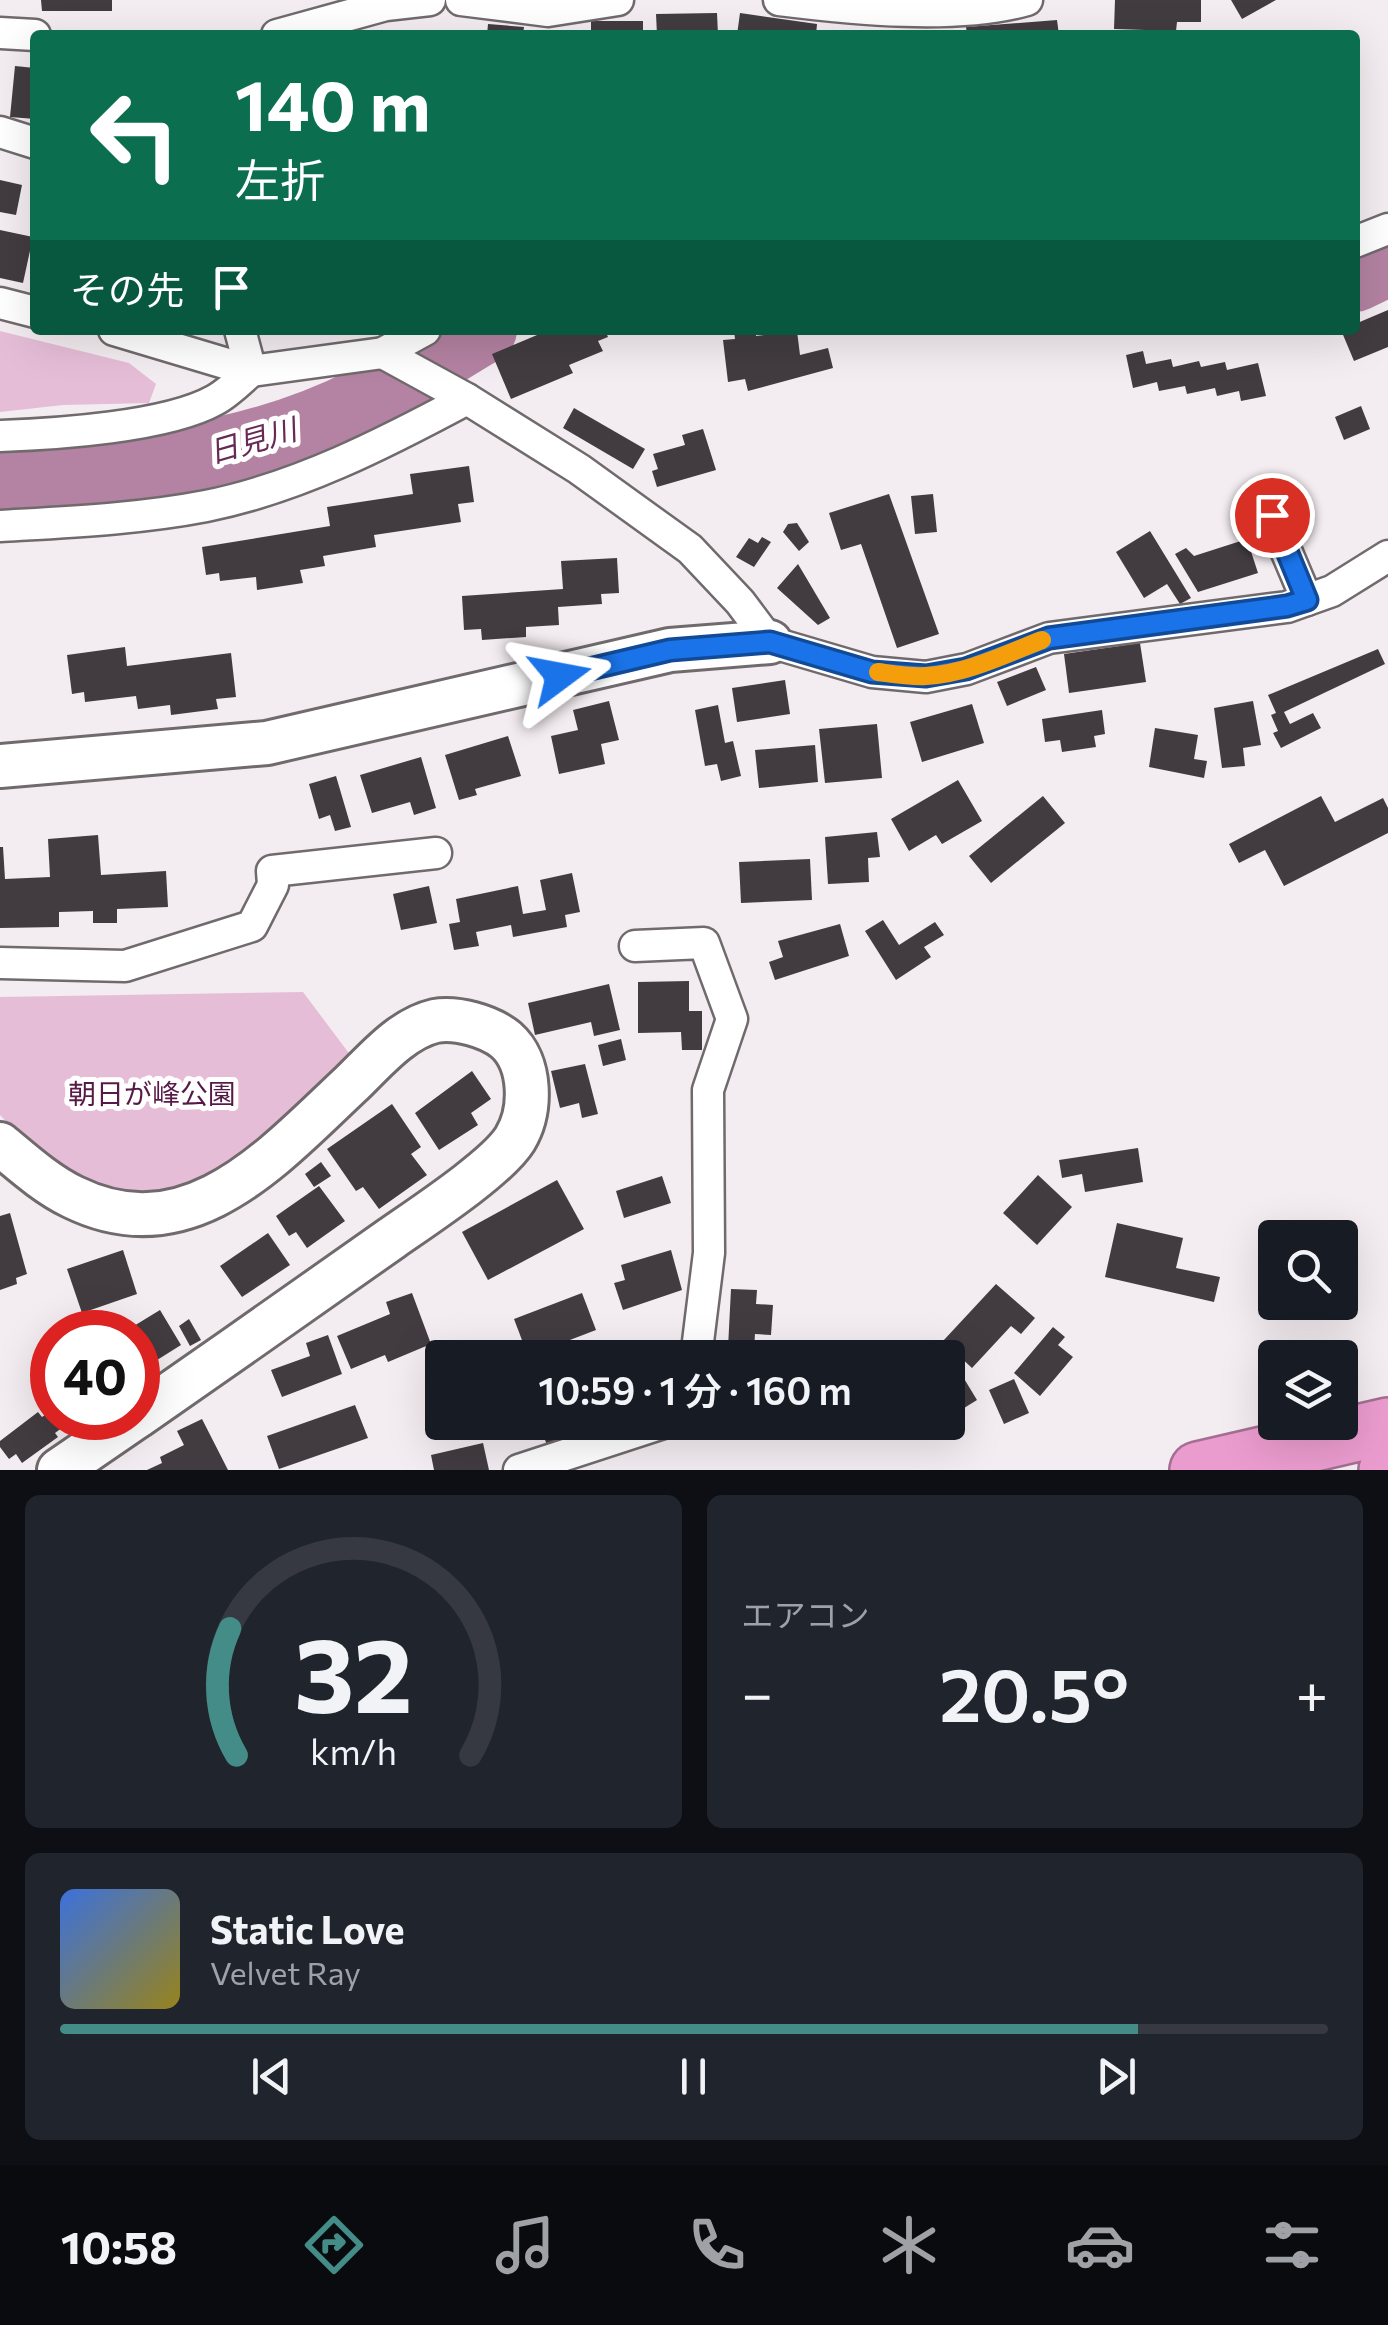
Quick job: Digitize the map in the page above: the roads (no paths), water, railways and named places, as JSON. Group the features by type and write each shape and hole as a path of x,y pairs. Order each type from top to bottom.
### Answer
{"highway":[{"path":"1198,1470 1388,1426"}],"street":[{"path":"295,30 386,5 430,0"},
{"path":"461,0 548,10 618,0"},
{"path":"779,0 867,11 1002,7 1027,0"},
{"path":"0,33 30,36"},
{"path":"0,132 30,141"},
{"path":"1360,240 1388,228"},
{"path":"0,303 30,311"},
{"path":"131,335 251,371 382,353 415,335"},
{"path":"241,335 251,371"},
{"path":"382,353 467,399 579,469 690,549 740,602 770,642"},
{"path":"0,436 180,416 216,400 251,371"},
{"path":"0,526 64,523 222,501 270,488 386,442 467,399"},
{"path":"1272,515 1307,600"},
{"path":"0,766 267,743 670,650 770,642 872,672 926,676 966,669 1049,638 1287,606 1332,591 1388,556"},
{"path":"0,962 125,966 252,926 273,885 272,871 436,853"},
{"path":"635,946 704,943 732,1019 708,1090 709,1253 698,1340"},
{"path":"0,1144 74,1198 109,1211 156,1216 178,1212 240,1182 419,1026 439,1020 484,1028 507,1041 521,1063 527,1104 524,1120 504,1152 431,1211 160,1400"},
{"path":"59,1470 103,1440"},
{"path":"518,1470 610,1440"}],"waterway":[{"name":"日見川","path":"1360,276 1388,262"},
{"name":"日見川","path":"0,477 140,465 277,436 364,401 475,335"}],"park label":[{"name":"朝日が峰公園","path":"152,1093"}]}
